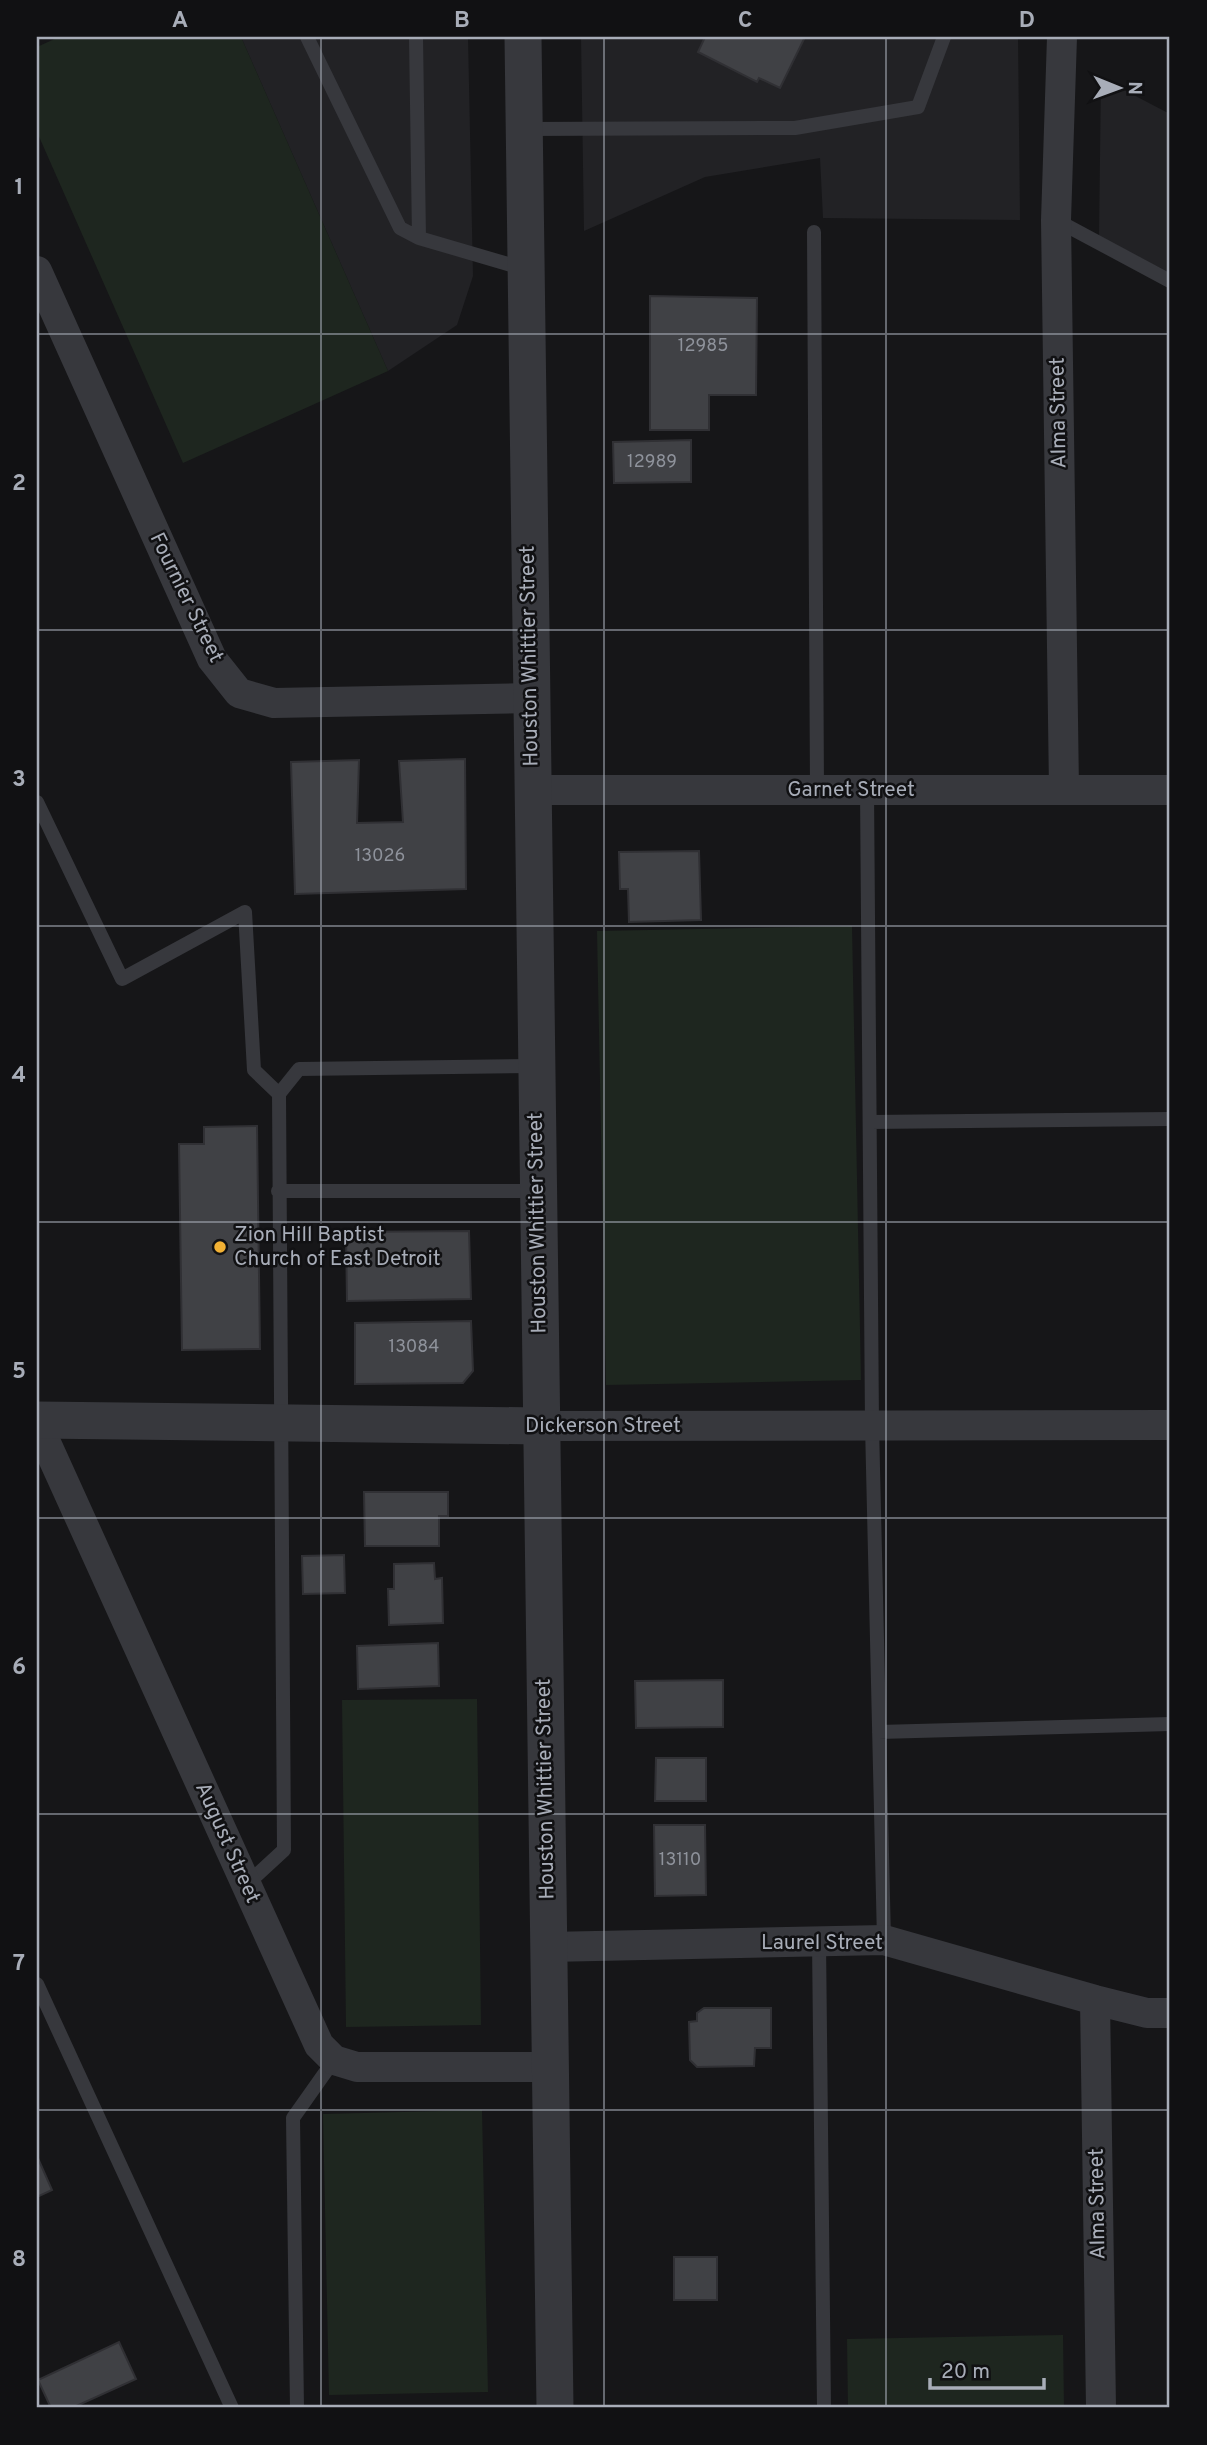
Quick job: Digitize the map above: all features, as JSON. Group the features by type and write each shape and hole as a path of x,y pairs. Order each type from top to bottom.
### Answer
{"street":[{"name":"Houston Whittier Street","path":"523,37 531,790 555,2408"},
{"name":"Alma Street","path":"1062,37 1056,220 1064,790"},
{"name":"Fournier Street","path":"37,271 212,659 239,693 274,703 530,698"},
{"name":"Garnet Street","path":"531,790 1170,790"},
{"name":"Dickerson Street","path":"37,1422 540,1426 1170,1425"},
{"name":"August Street","path":"37,1422 319,2045 334,2060"},
{"name":"Laurel Street","path":"548,1947 884,1940 1095,2000 1147,2013 1170,2013"},
{"name":"Alma Street","path":"1095,2000 1101,2408"},
{"path":"334,2060 357,2067 550,2067"}],"lane":[{"path":"307,37 400,228 419,238 525,269"},
{"path":"416,37 419,238"},
{"path":"524,129 794,128 918,107 944,37"},
{"path":"1056,220 1170,281"},
{"path":"814,232 817,790"},
{"path":"867,790 872,1426 884,1940"},
{"path":"37,802 122,979 245,912 254,1070 279,1094"},
{"path":"246,1885 284,1850 279,1423 279,1094 299,1069 536,1066"},
{"path":"870,1122 1170,1119"},
{"path":"278,1191 537,1191"},
{"path":"879,1732 1170,1724"},
{"path":"819,1941 824,2408"},
{"path":"37,1984 232,2408"},
{"path":"296,2408 293,2118 334,2060"}],"shaded area":[{"path":"59,37 241,37 388,371 183,463 37,132 37,47"},
{"path":"241,37 468,37 473,276 457,325 388,371"},
{"path":"581,37 1018,37 1020,220 823,218 820,158 705,177 584,231"},
{"path":"1101,78 1170,114 1170,273 1099,236"},
{"path":"852,926 861,1380 606,1385 597,931"},
{"path":"477,1699 481,2025 346,2027 342,1700"},
{"path":"482,2110 488,2392 329,2395 323,2114"},
{"path":"1063,2335 1064,2408 848,2408 847,2339"}],"building":[{"path":"705,37 805,37 780,88 759,78 757,82 698,52"},
{"path":"650,296 757,298 756,395 709,395 709,430 650,430"},
{"path":"691,440 691,482 614,483 613,442"},
{"path":"465,759 466,889 295,894 291,762 359,760 357,823 403,822 399,761"},
{"path":"699,851 701,920 629,922 628,889 620,889 619,852"},
{"name":"Zion Hill Baptist Church of East Detroit","path":"257,1126 260,1349 182,1350 179,1144 204,1144 204,1127"},
{"path":"469,1231 471,1299 347,1301 346,1232"},
{"path":"471,1321 473,1371 463,1383 355,1384 355,1323"},
{"path":"364,1492 448,1492 448,1516 439,1516 439,1546 365,1546"},
{"path":"344,1555 345,1593 303,1594 302,1556"},
{"path":"434,1563 435,1579 442,1578 443,1623 389,1625 388,1589 394,1589 394,1564"},
{"path":"438,1643 439,1686 358,1689 357,1646"},
{"path":"723,1680 723,1727 636,1728 635,1681"},
{"path":"656,1758 706,1758 706,1801 655,1801"},
{"path":"654,1825 705,1825 706,1895 655,1896"},
{"path":"704,2008 771,2008 771,2048 755,2048 754,2066 697,2067 690,2060 689,2022 697,2021 697,2013"},
{"path":"37,2156 52,2190 37,2197"},
{"path":"674,2257 717,2257 717,2300 674,2300"},
{"path":"119,2342 136,2379 72,2408 51,2408 38,2380"}],"place":[{"name":"Zion Hill Baptist Church of East Detroit","path":"220,1247"}]}
